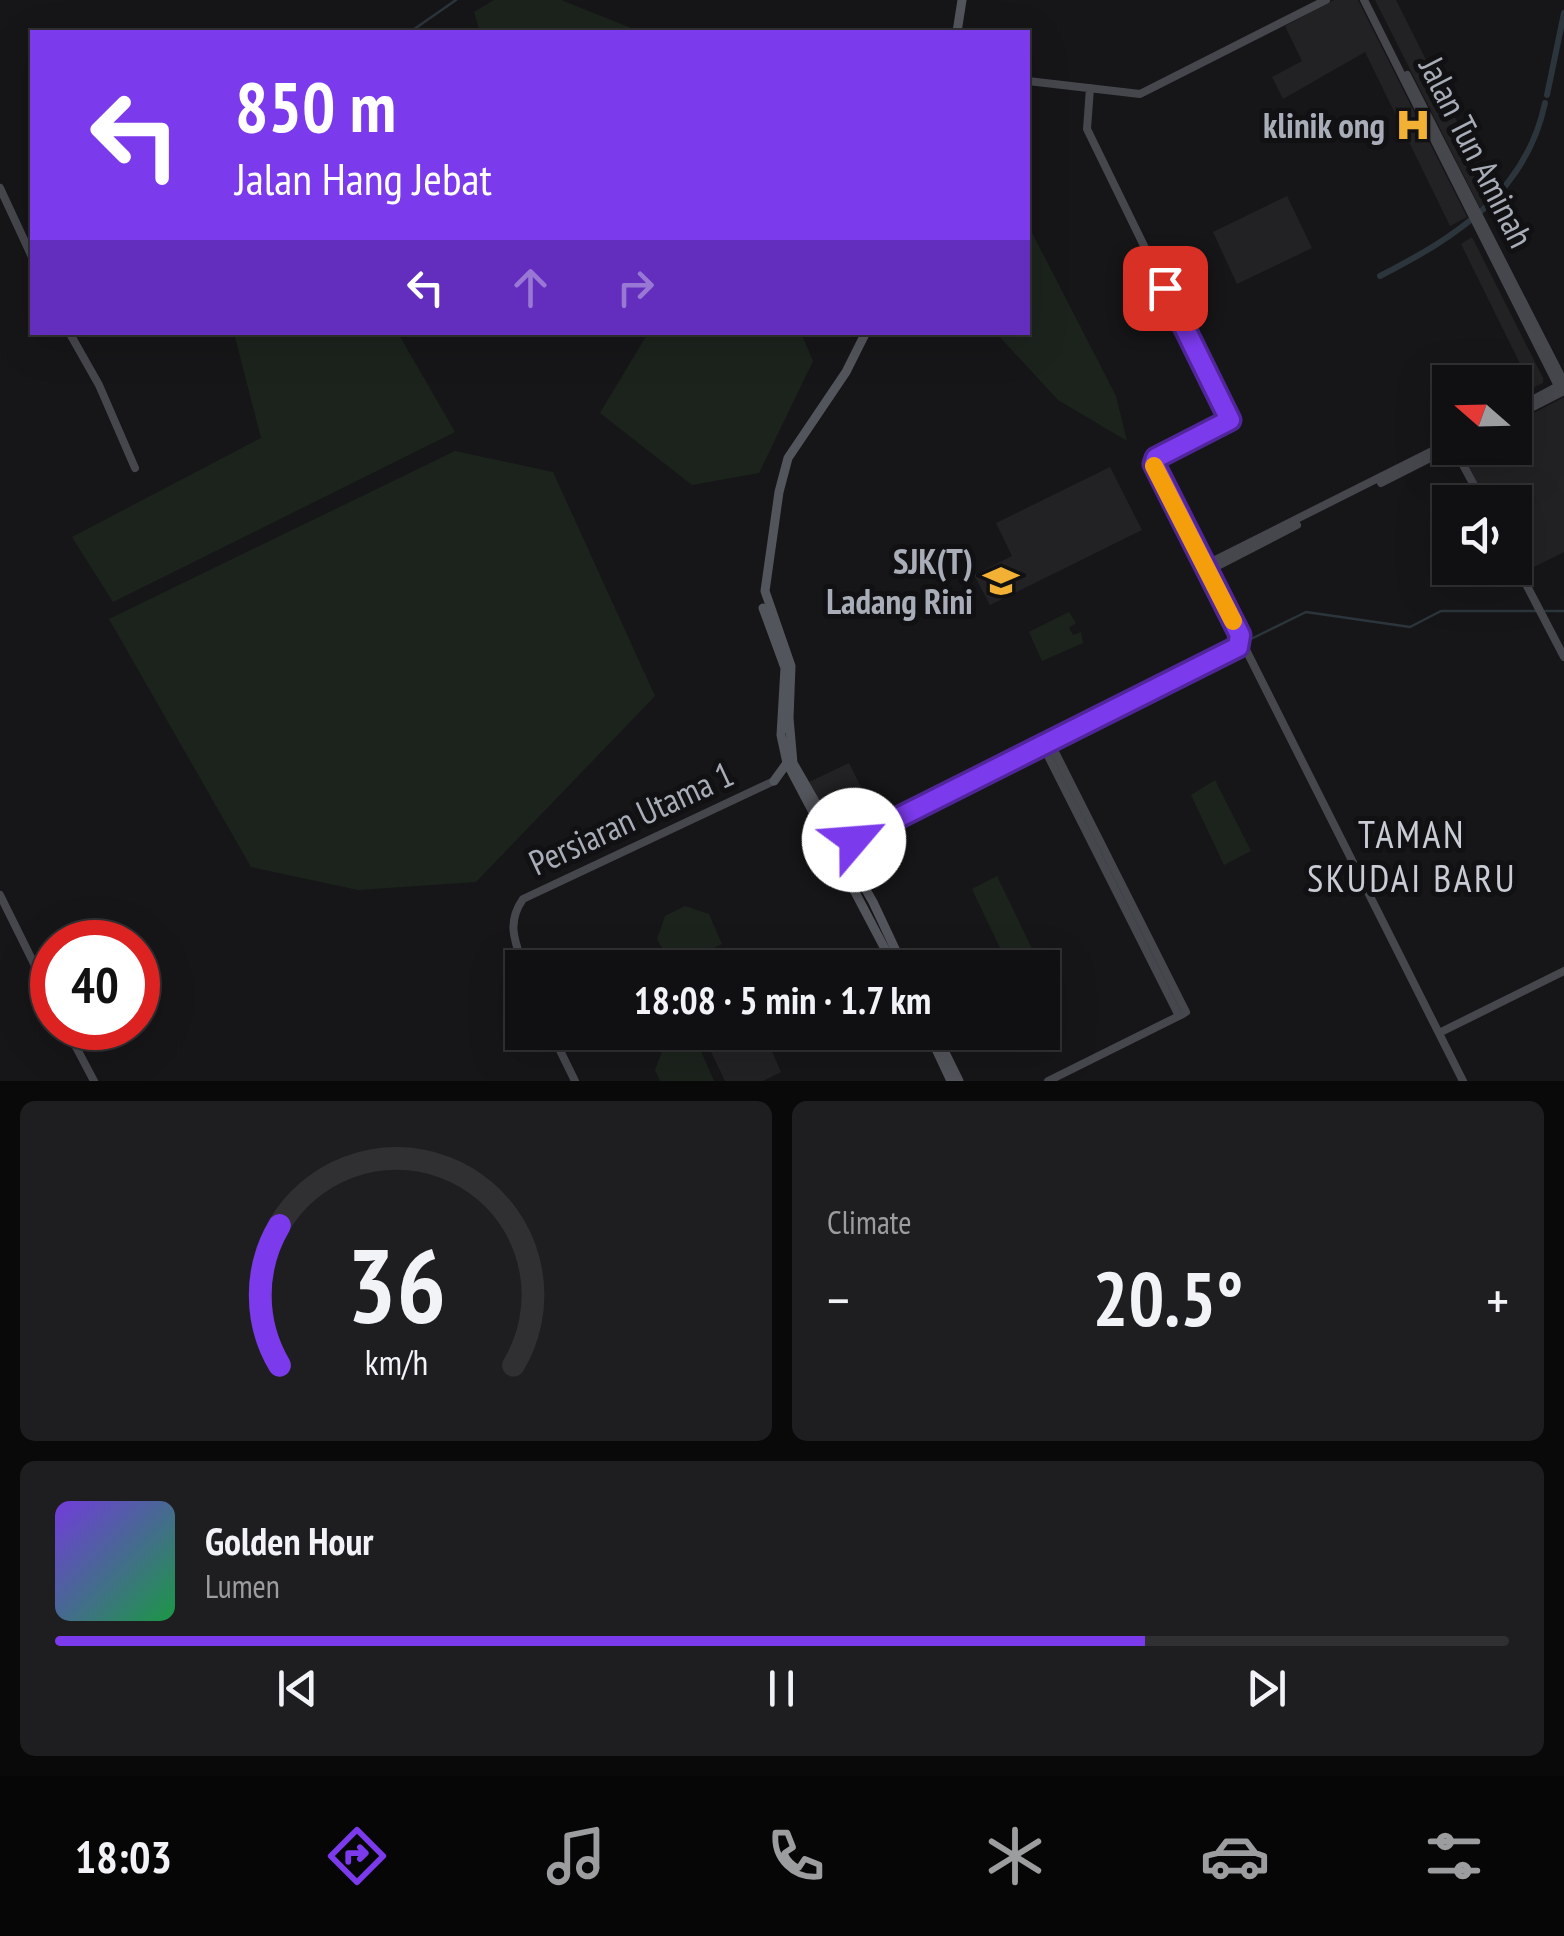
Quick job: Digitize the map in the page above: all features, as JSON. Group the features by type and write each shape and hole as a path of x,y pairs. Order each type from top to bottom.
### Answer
{"main road":[{"path":"955,30 960,0"},
{"path":"863,335 798,431 780,467 760,595 785,668 781,736 786,764 794,784 837,849 893,950"},
{"path":"864,335 860,353 864,358"},
{"path":"864,335 846,372 791,447 778,492 766,597 792,666 789,718 793,763 837,849 852,867 888,950"},
{"path":"786,764 774,781 794,784"},
{"path":"831,833 854,840 852,867"},
{"path":"939,1050 951,1081"},
{"path":"942,1050 959,1081"}],"street":[{"path":"1030,81 1140,94 1326,0"},
{"name":"Jalan Tun Aminah","path":"1366,0 1562,387"},
{"path":"1090,88 1088,128 1230,420 1154,461 1463,1081"},
{"path":"0,188 30,252"},
{"path":"70,335 134,468"},
{"path":"1532,403 1562,387"},
{"path":"1206,568 1432,456"},
{"path":"1206,568 1432,457"},
{"path":"1526,585 1564,657"},
{"path":"1231,653 1238,647 1240,635"},
{"path":"837,849 1246,646"},
{"path":"1231,653 1252,658"},
{"path":"1046,744 1184,1013 1048,1081"},
{"name":"Persiaran Utama 1","path":"518,950 512,920 523,899 774,781"},
{"path":"0,895 30,956"},
{"path":"1440,1033 1564,971"},
{"path":"78,1050 94,1081"},
{"path":"562,1050 577,1081"}],"shaded area":[{"path":"494,0 561,0 636,30 479,30 474,12"},
{"path":"1334,0 1358,0 1467,217 1450,226 1365,52 1283,99 1272,77 1302,61 1285,26"},
{"path":"1375,0 1396,0 1495,197 1480,208"},
{"path":"1287,196 1312,248 1237,284 1213,232"},
{"path":"1030,229 1116,396 1127,441 1058,400 998,335 1030,335"},
{"path":"1472,237 1543,383 1532,388 1532,365 1521,365 1461,244"},
{"path":"235,335 399,335 455,432 113,602 72,537 261,438"},
{"path":"647,335 802,335 813,361 759,473 692,485 600,413"},
{"path":"1564,397 1564,552 1532,568 1532,485 1478,485 1467,465 1532,465 1532,414"},
{"path":"455,451 553,472 655,696 476,882 358,890 251,867 109,619"},
{"path":"1110,467 1142,530 990,605 974,575 1012,556 996,523"},
{"path":"1069,612 1076,623 1069,628 1073,635 1081,632 1083,643 1042,661 1029,632"},
{"path":"849,763 864,793 826,811 809,782"},
{"path":"1215,780 1251,851 1224,865 1191,795"},
{"path":"864,793 880,823 853,838 834,831 826,811"},
{"path":"997,876 1033,950 1001,950 972,889"},
{"path":"685,906 709,914 722,944 709,950 663,950 657,939 665,916"},
{"path":"663,1050 701,1050 714,1081 660,1081 655,1070"},
{"path":"710,1050 771,1050 781,1072 763,1081 725,1081"}],"waterway":[{"path":"413,30 456,0"},
{"path":"1547,95 1564,13"},
{"path":"1380,276 1435,245 1484,209 1522,163 1536,135 1545,103"},
{"path":"1249,640 1306,612 1410,627 1441,611 1536,611"},
{"path":"1545,611 1564,611"}],"slow traffic":[{"path":"1154,466 1233,621"}],"place":[{"name":"klinik ong","path":"1413,125"},
{"name":"SJK(T) Ladang Rini","path":"1001,581"}],"district":[{"name":"TAMAN SKUDAI BARU","path":"1412,854"}],"route":[{"path":"854,840 1238,647 1240,635 1155,469 1156,458 1230,420 1165,288"}]}
